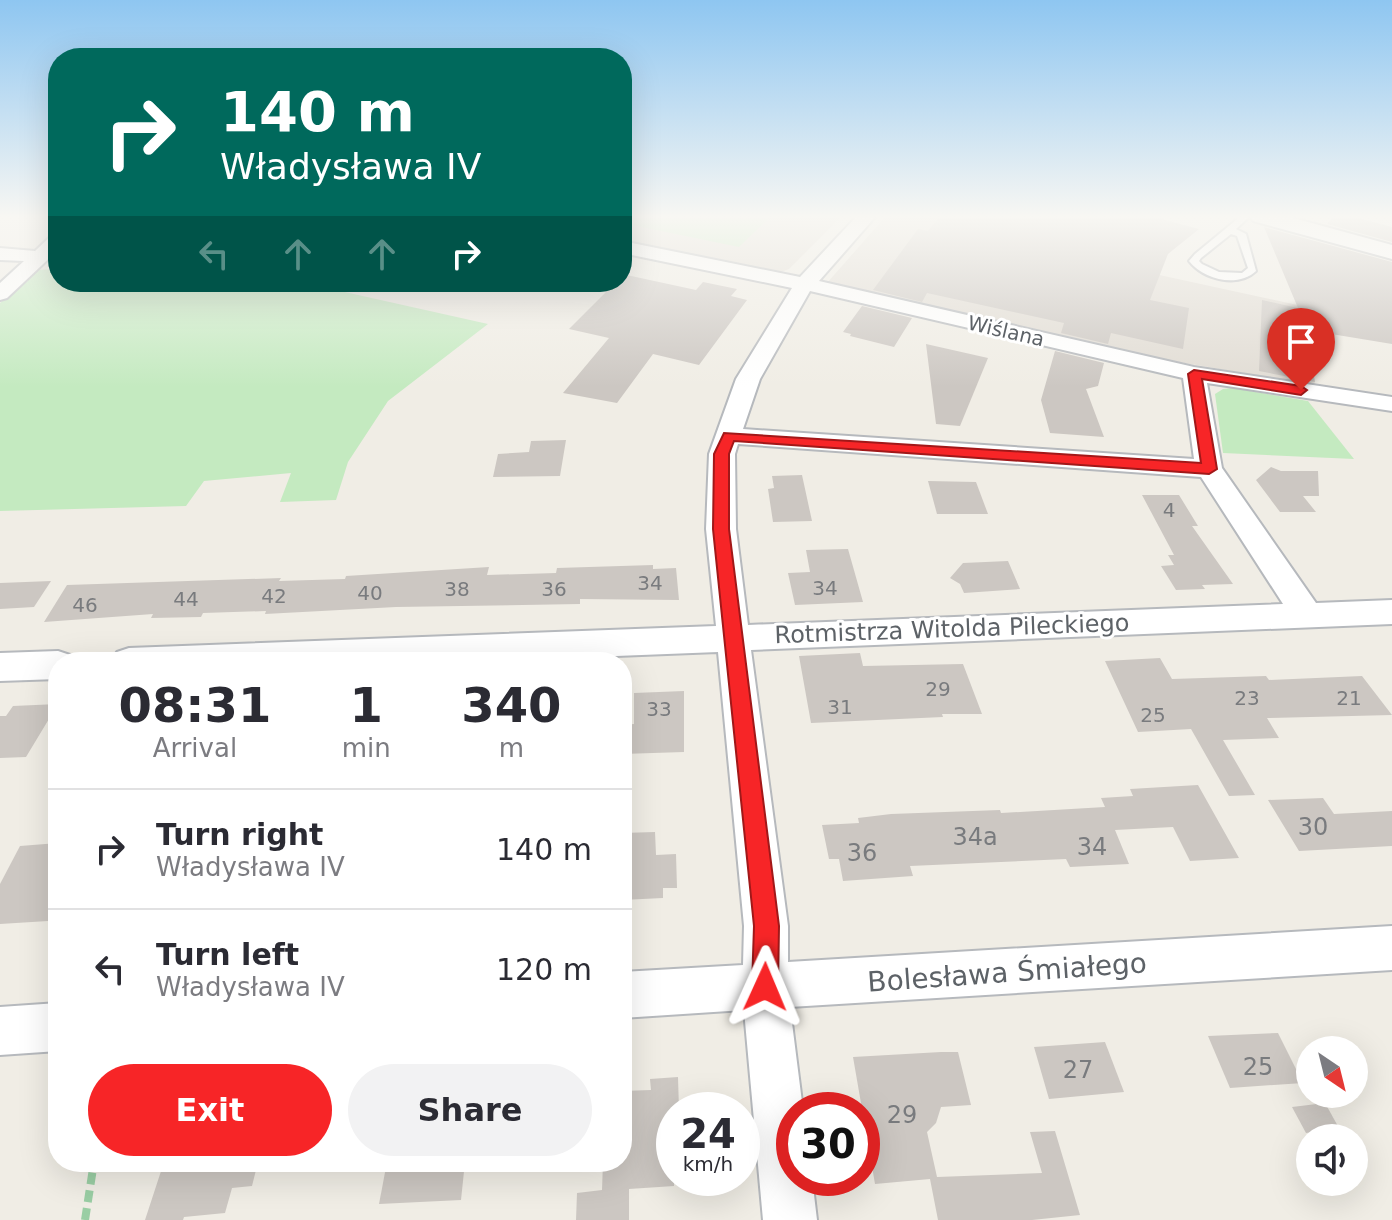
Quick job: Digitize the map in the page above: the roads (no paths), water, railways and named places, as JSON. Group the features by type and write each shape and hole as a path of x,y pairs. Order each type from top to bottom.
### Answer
{"street":[{"path":"0,294 23,273"},
{"name":"Wiślana","path":"746,273 1194,374 1392,404"},
{"path":"790,1220 765,987 766,926 721,529 722,454 748,379 804,285 815,273"},
{"path":"1194,374 1209,469 1308,616"},
{"path":"729,436 1209,469"},
{"name":"Rotmistrza Witolda Pileckiego","path":"371,652 1392,612"},
{"path":"0,667 48,665"},
{"name":"Bolesława Śmiałego","path":"632,994 1392,948"},
{"path":"0,1031 48,1028"}],"lane":[{"path":"1214,273 1245,276 1249,273"}]}
